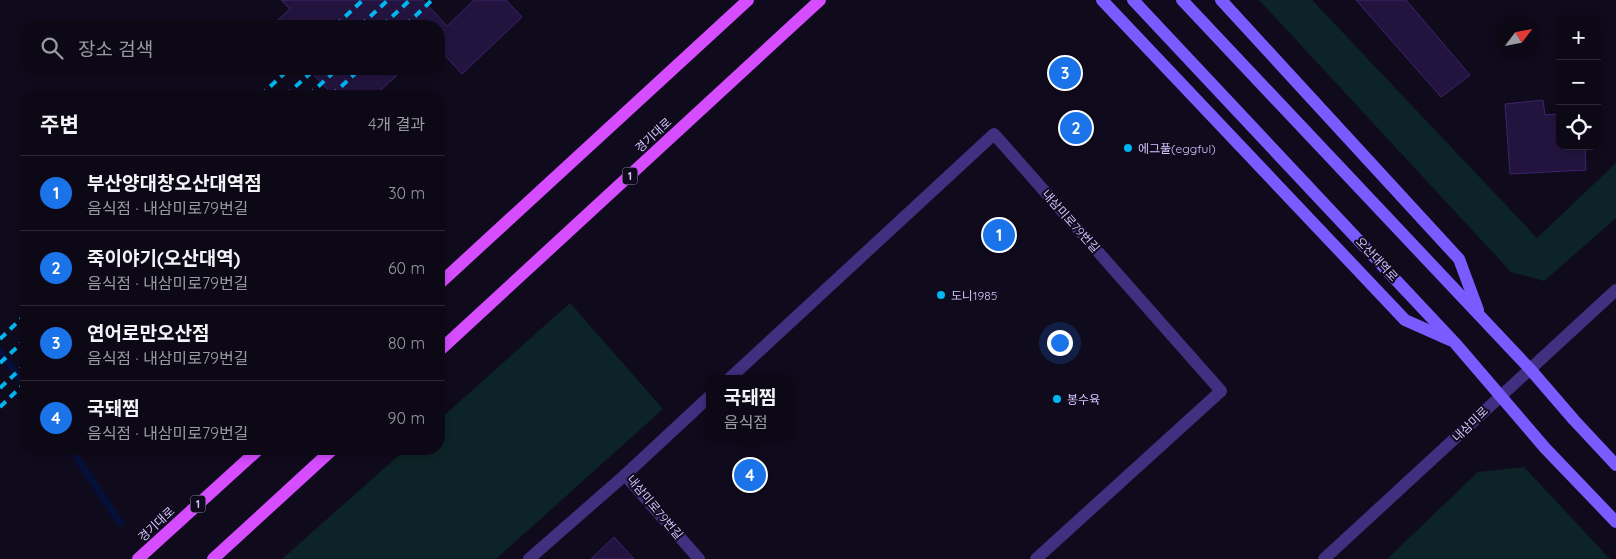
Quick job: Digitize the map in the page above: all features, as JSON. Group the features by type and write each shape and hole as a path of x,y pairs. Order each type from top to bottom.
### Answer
{"main road":[{"path":"445,278 748,0"},
{"name":"경기대로","path":"445,345 820,0"},
{"path":"1102,0 1405,320 1455,343"},
{"name":"오산대역로","path":"1133,0 1455,343 1545,448 1616,522"},
{"path":"1182,0 1530,369 1616,465"},
{"path":"1221,0 1459,259 1481,317"},
{"name":"경기대로","path":"138,559 252,455"},
{"path":"213,559 326,455"}],"street":[{"name":"내삼미로79번길","path":"733,375 994,134 1221,391 1036,559"},
{"name":"내삼미로","path":"1324,559 1616,290"},
{"name":"내삼미로79번길","path":"699,559 625,475 706,400"},
{"path":"529,559 625,475"}],"green space":[{"path":"1259,0 1312,0 1537,238 1616,163 1616,218 1544,281 1511,272"},
{"path":"570,303 663,409 496,559 282,559 399,455 445,455 445,415"},
{"path":"1524,467 1610,559 1387,559 1478,472"}],"building":[{"path":"281,0 423,0 441,20 278,20 290,9"},
{"path":"474,0 506,0 522,17 462,74 445,55 445,24 447,26"},
{"path":"1356,0 1406,0 1470,75 1441,97"},
{"path":"314,75 397,75 381,90 328,90"},
{"path":"1543,100 1545,115 1556,114 1556,150 1585,150 1586,170 1510,174 1505,104"},
{"path":"614,537 634,559 591,559"}],"waterway":[{"path":"0,351 20,379"},
{"path":"75,455 120,523"}],"railway":[{"path":"341,20 363,0"},
{"path":"366,20 388,0"},
{"path":"388,20 410,0"},
{"path":"411,20 432,0"},
{"path":"266,90 283,75"},
{"path":"292,90 308,75"},
{"path":"314,90 331,75"},
{"path":"337,90 354,75"},
{"path":"0,339 20,320"},
{"path":"0,363 20,345"},
{"path":"0,388 20,370"},
{"path":"0,407 20,388"}],"place":[{"name":"연어로만오산점","path":"1065,73"},
{"name":"죽이야기(오산대역)","path":"1076,128"},
{"name":"에그풀(eggful)","path":"1128,148"},
{"name":"부산양대창오산대역점","path":"999,235"},
{"name":"도니1985","path":"941,295"},
{"name":"봉수육","path":"1057,399"},
{"name":"국돼찜","path":"750,475"}]}
